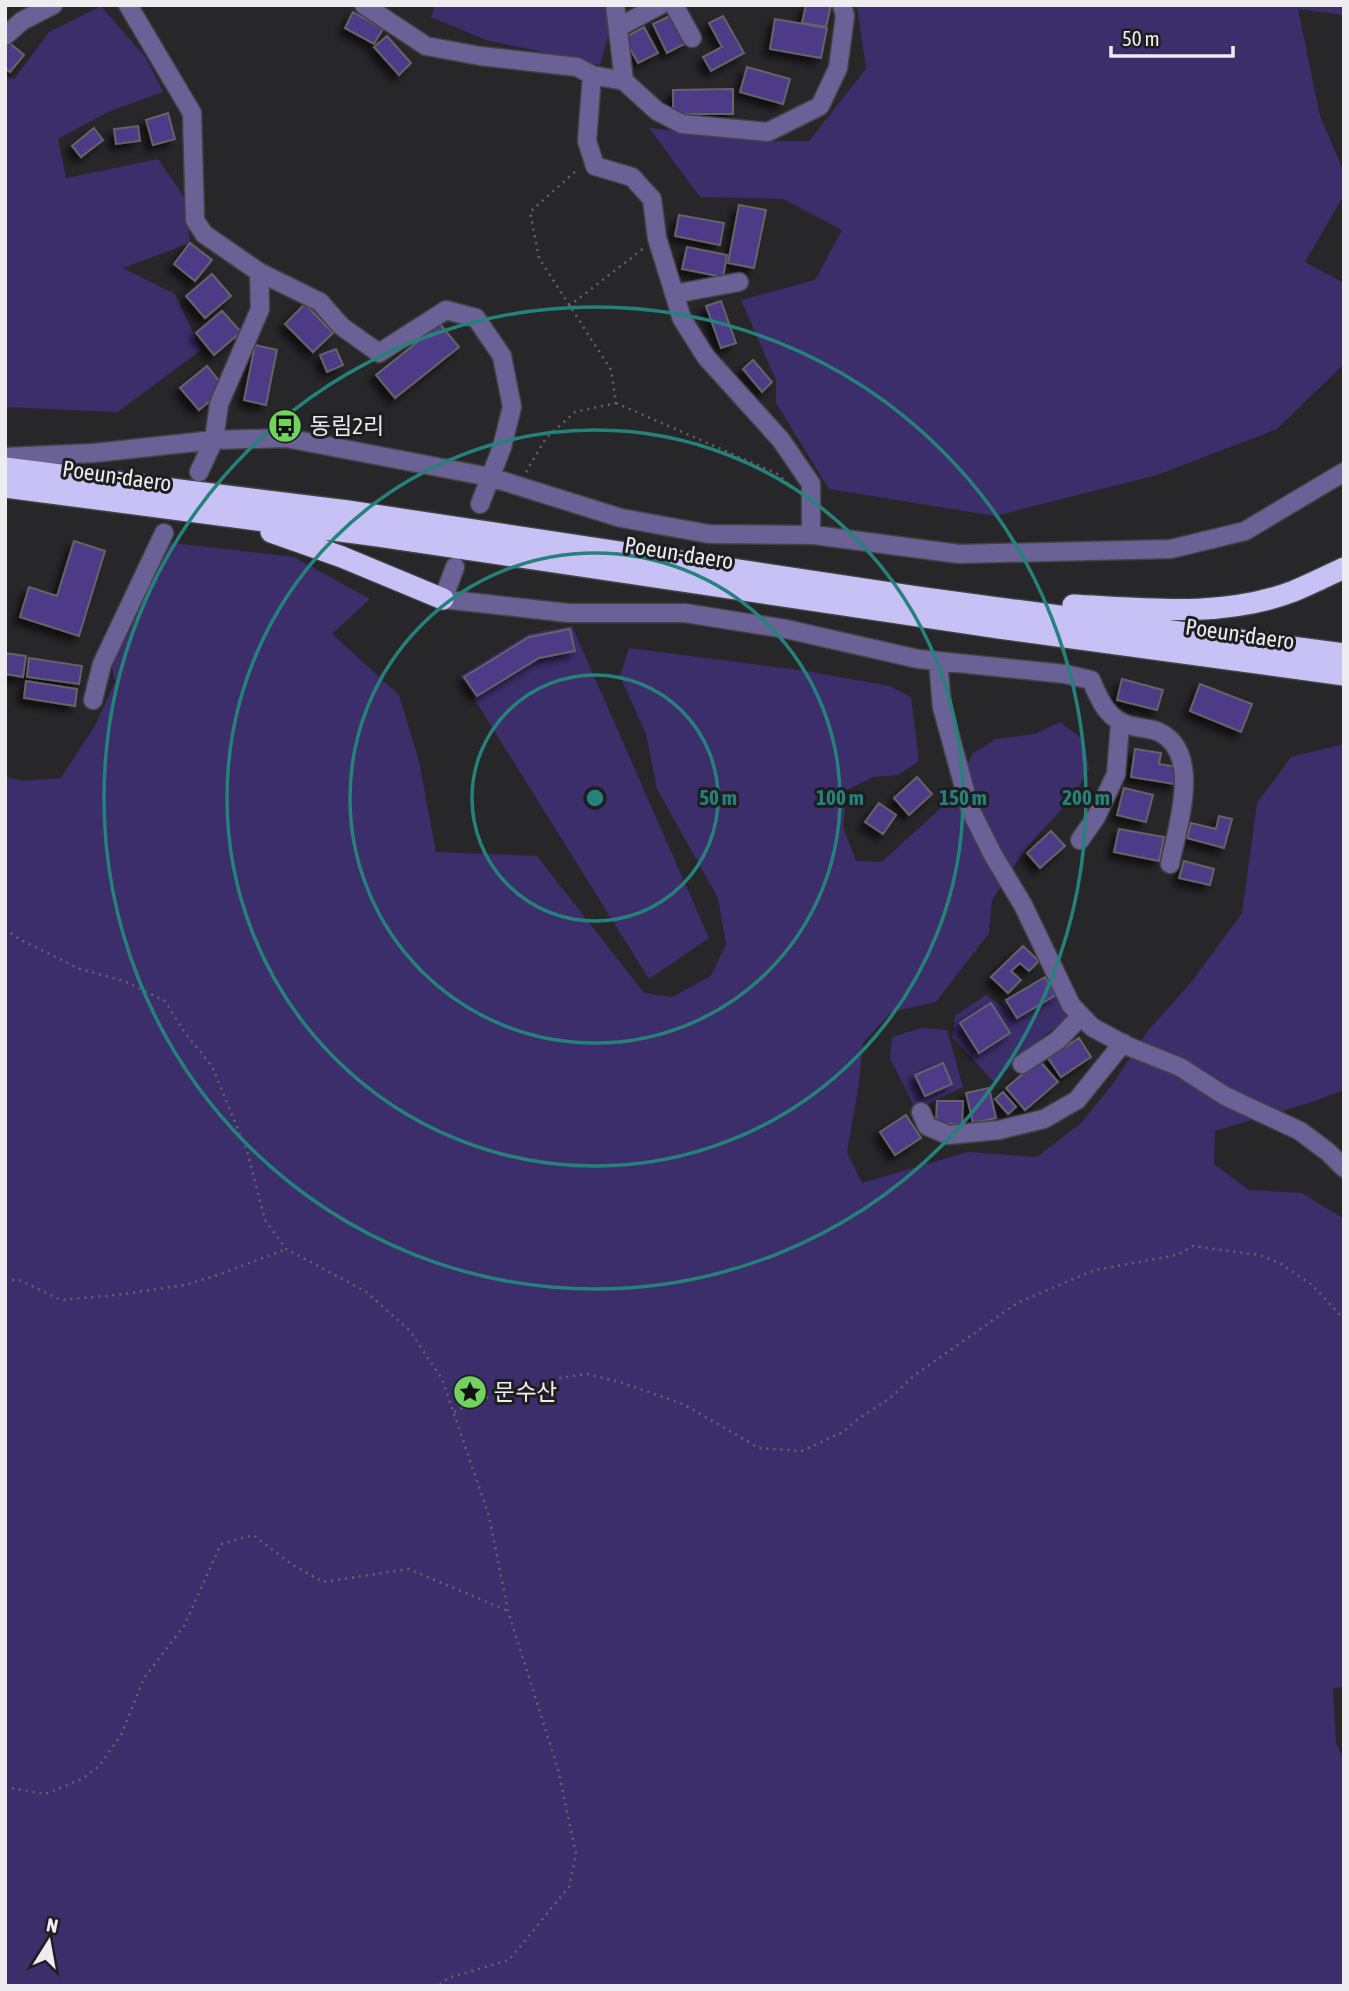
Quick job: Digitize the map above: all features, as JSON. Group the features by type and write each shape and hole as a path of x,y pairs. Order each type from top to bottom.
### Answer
{"highway":[{"name":"Poeun-daero","path":"5,468 348,511 918,597 1344,654"},
{"name":"Poeun-daero","path":"5,487 378,536 999,628 1344,675"},
{"path":"201,514 279,534 342,556 443,599"},
{"path":"918,597 1183,611 1240,605 1293,592 1344,568"},
{"path":"1172,651 1344,686"}],"street":[{"path":"5,36 22,21 53,5"},
{"path":"128,5 192,113 195,220 204,234 259,272 320,302 341,326 379,353 446,310 476,318 502,356 513,407 502,447 480,503"},
{"path":"363,5 426,46 480,56 577,67 592,75 624,80 657,111 681,124 768,132 820,106 838,68 845,16 842,5"},
{"path":"615,5 624,80"},
{"path":"619,27 660,5"},
{"path":"674,5 692,38"},
{"path":"592,75 587,141 595,166 632,177 652,199 657,238 682,319 706,357 781,440 811,484 811,535"},
{"path":"199,472 214,440 219,404 260,309 259,272"},
{"path":"674,294 738,282"},
{"path":"5,457 94,453 214,440 286,438 490,477 621,518 709,534 811,535 959,554 1171,549 1245,531 1344,472"},
{"path":"93,700 102,664 164,533"},
{"path":"455,568 443,599 568,613 685,613 786,629 918,659 1065,674 1091,680 1102,706 1120,724 1159,732 1178,747 1183,771 1183,806 1170,864"},
{"path":"938,661 942,707 970,809 1023,905 1071,1005 1092,1027 1180,1067 1225,1096 1300,1131 1344,1168"},
{"path":"1080,840 1096,817 1116,774 1120,724"},
{"path":"1022,1064 1058,1040 1081,1016"},
{"path":"921,1112 927,1126 948,1135 999,1130 1044,1119 1077,1100 1123,1043"}],"path":[{"path":"592,158 530,212 539,258 611,370 616,403"},
{"path":"569,306 657,238"},
{"path":"518,485 546,438 575,412 616,403 776,473 811,504"},
{"path":"5,929 19,939 80,969 124,981 165,1001 185,1033 212,1066 247,1150 265,1220 285,1249 365,1291 410,1331 442,1379 489,1516 508,1611 558,1769 576,1854 569,1887 509,1960 448,1978 438,1986"},
{"path":"454,1412 498,1393 522,1393 560,1378 587,1374 623,1383 683,1404 760,1448 802,1451 843,1432 890,1398 915,1375 1017,1303 1095,1270 1177,1255 1193,1246 1259,1255 1280,1263 1312,1285 1344,1319"},
{"path":"5,1280 19,1280 61,1300 116,1295 185,1285 285,1249"},
{"path":"5,1787 45,1794 82,1779 99,1766 121,1735 144,1678 184,1626 222,1545 253,1535 291,1564 323,1582 409,1569 508,1611"}],"shaded area":[{"path":"435,5 604,5 611,27 600,65 486,40 431,17"},
{"path":"857,5 1344,5 1344,15 1298,9 1320,116 1344,172 1344,195 1305,262 1344,283 1344,364 1277,429 1157,475 995,516 829,489 776,403 776,380 741,300 815,280 842,230 783,199 700,197 649,128 764,141 809,141 866,69"},
{"path":"101,6 146,58 163,92 110,111 58,139 66,178 158,159 186,200 190,243 123,268 175,294 201,350 118,412 5,407 5,76 14,79 49,32"},
{"path":"156,541 294,557 370,599 332,634 399,695 419,761 436,852 537,856 644,993 672,997 711,976 726,944 718,898 657,789 646,734 620,676 629,648 806,671 890,686 911,697 919,761 898,775 873,777 847,790 843,827 856,861 882,862 956,794 972,754 996,739 1035,734 1060,722 1084,740 1089,769 1073,797 1026,848 992,900 989,933 936,1002 891,1012 863,1043 847,1152 862,1183 968,1152 1037,1157 1082,1122 1112,1085 1147,1032 1193,980 1242,913 1257,803 1291,757 1344,744 1344,1090 1215,1131 1214,1164 1249,1190 1302,1193 1344,1219 1344,1687 1333,1688 1336,1743 1344,1759 1344,1986 5,1986 5,776 22,781 61,778 96,724 115,682 107,640"},
{"path":"572,626 709,938 649,979 460,676 528,634"},
{"path":"1045,977 1054,978 1067,1018 1030,1047 994,1082 952,1037 955,1016 986,995 1005,1009 1003,1003 1006,1000"},
{"path":"921,1028 947,1030 963,1087 916,1110 890,1058 892,1037"}],"building":[{"path":"806,5 831,5 826,27 802,23"},
{"path":"353,12 383,29 374,44 345,28"},
{"path":"674,14 688,42 667,53 653,24"},
{"path":"723,16 744,53 711,71 703,57 722,47 709,23"},
{"path":"775,19 827,28 821,58 770,49"},
{"path":"644,27 658,53 638,63 624,38"},
{"path":"387,36 411,63 399,75 374,47"},
{"path":"7,41 24,55 10,72 5,68"},
{"path":"747,67 790,79 783,104 740,92"},
{"path":"733,89 733,114 673,114 673,90"},
{"path":"168,113 175,139 153,145 146,120"},
{"path":"138,126 140,141 116,144 114,129"},
{"path":"94,128 103,140 81,157 72,146"},
{"path":"739,205 766,210 754,268 728,263"},
{"path":"679,215 724,223 720,245 675,236"},
{"path":"190,243 212,260 195,281 174,264"},
{"path":"687,247 727,255 723,277 682,269"},
{"path":"212,274 231,296 205,318 186,296"},
{"path":"721,301 736,343 721,348 706,306"},
{"path":"305,304 333,333 313,352 285,324"},
{"path":"222,311 241,332 214,355 196,333"},
{"path":"440,324 459,347 395,398 376,375"},
{"path":"255,345 277,350 266,405 244,400"},
{"path":"336,349 343,365 327,372 320,355"},
{"path":"753,360 772,382 762,392 743,369"},
{"path":"207,366 225,388 199,410 180,388"},
{"path":"74,541 105,551 79,636 20,617 29,587 57,596"},
{"path":"570,629 575,651 539,658 477,696 464,677 529,637"},
{"path":"5,653 26,656 23,677 5,674"},
{"path":"29,658 82,666 79,684 27,677"},
{"path":"1122,679 1163,690 1157,710 1117,700"},
{"path":"26,681 77,689 75,706 24,698"},
{"path":"1200,684 1252,704 1241,732 1190,711"},
{"path":"1135,749 1161,753 1159,764 1178,767 1175,784 1131,777"},
{"path":"917,777 932,794 909,815 894,798"},
{"path":"1124,788 1153,795 1146,822 1117,815"},
{"path":"879,803 896,815 883,834 865,822"},
{"path":"1219,816 1232,819 1224,848 1187,838 1191,823 1216,829"},
{"path":"1119,829 1164,837 1159,861 1114,852"},
{"path":"1051,831 1065,846 1040,868 1027,853"},
{"path":"1184,861 1214,869 1210,885 1179,878"},
{"path":"1023,946 1039,961 1029,971 1020,963 1011,971 1021,980 1008,993 991,977"},
{"path":"1045,977 1056,995 1017,1018 1006,1000"},
{"path":"991,1003 1010,1033 979,1053 960,1023"},
{"path":"1079,1038 1091,1057 1061,1077 1048,1058"},
{"path":"1039,1060 1058,1082 1025,1110 1006,1088"},
{"path":"943,1063 952,1084 925,1096 915,1075"},
{"path":"989,1088 996,1118 973,1123 966,1093"},
{"path":"1003,1092 1016,1107 1008,1114 995,1099"},
{"path":"937,1101 963,1101 962,1124 936,1124"},
{"path":"906,1115 921,1138 895,1155 880,1132"}],"place":[{"name":"동림2리","path":"285,426"},
{"name":"문수산","path":"470,1392"}]}
